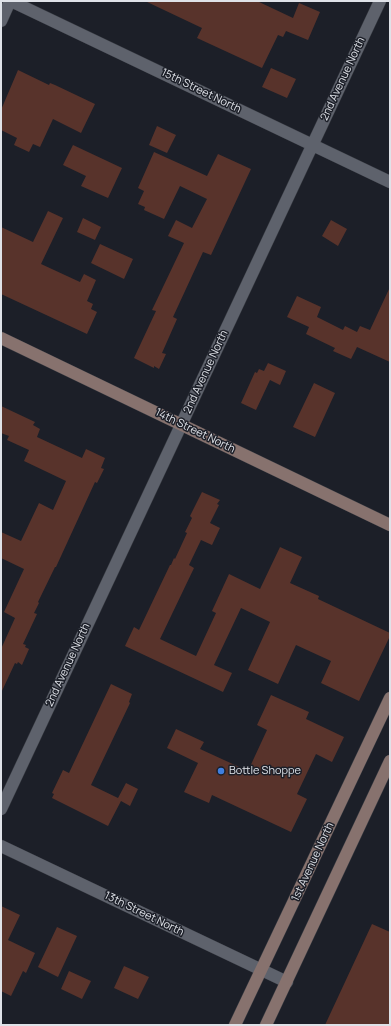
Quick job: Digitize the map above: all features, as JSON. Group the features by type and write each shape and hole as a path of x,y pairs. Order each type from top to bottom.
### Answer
{"main road":[{"name":"14th Street North","path":"1,338 390,525"},
{"name":"1st Avenue North","path":"235,1025 390,698"},
{"path":"266,1025 390,761"}],"street":[{"path":"1,21 11,1"},
{"name":"15th Street North","path":"11,1 390,182"},
{"name":"2nd Avenue North","path":"1,808 380,1"},
{"name":"13th Street North","path":"1,846 287,982"}],"building":[{"path":"145,1 257,1 293,18 299,3 320,12 308,40 286,31 283,37 278,35 262,68 197,38 202,28"},
{"path":"271,68 296,79 287,98 262,87"},
{"path":"18,70 49,85 50,83 55,85 95,104 81,133 53,119 40,147 33,144 29,152 14,145 17,138 1,130 1,110"},
{"path":"157,126 176,135 167,153 149,145"},
{"path":"73,145 122,168 108,198 81,186 86,176 63,165"},
{"path":"154,152 207,176 218,154 251,169 211,255 203,252 173,317 177,319 162,353 166,354 159,369 134,358 156,311 152,310 184,243 168,236 176,220 192,228 207,199 180,186 164,219 144,210 145,207 138,204 144,191 138,188"},
{"path":"48,211 63,218 41,264 80,282 84,274 96,280 87,301 93,304 91,309 97,312 87,334 1,294 1,227 33,242"},
{"path":"83,218 101,227 95,240 77,232"},
{"path":"331,220 347,229 338,246 322,236"},
{"path":"100,244 133,259 124,279 91,263"},
{"path":"390,287 390,362 357,347 351,359 333,351 335,348 306,334 309,327 287,317 297,296 321,307 317,317 343,330 345,326 357,332 360,326 370,330"},
{"path":"268,363 286,371 280,385 270,380 256,410 241,403 255,372 257,373 259,369 264,371"},
{"path":"314,383 335,393 315,437 293,427"},
{"path":"1,406 35,422 33,425 40,429 37,437 82,458 86,449 105,458 101,468 104,469 97,483 95,482 56,567 38,602 39,603 34,613 37,614 23,644 29,649 22,665 18,662 17,664 15,663 1,693 1,649 15,618 4,612 24,569 1,558 1,532 21,541 39,503 53,510 66,481 24,461 29,450 7,440 9,436 1,433"},
{"path":"202,492 220,500 210,523 220,528 212,545 201,540 189,565 194,568 160,639 196,656 216,613 212,611 229,574 260,589 280,547 302,557 290,583 319,596 318,599 390,633 390,636 359,701 321,683 331,661 296,645 278,684 248,670 270,622 241,608 214,665 232,673 223,692 125,646 134,627 139,630 170,565 174,558 175,559 187,533 185,532 192,518 190,516"},
{"path":"111,684 132,694 130,703 91,785 118,798 126,783 138,789 130,806 121,801 108,826 52,798 54,794 52,793 63,770 69,773"},
{"path":"271,695 309,712 306,719 344,737 332,762 316,754 297,794 307,799 291,832 212,795 209,803 184,792 198,763 167,748 176,729 204,742 200,749 248,771 267,730 257,725"},
{"path":"1,906 20,915 8,940 35,953 26,973 23,971 11,996 1,991"},
{"path":"372,924 390,932 390,1025 325,1025"},
{"path":"57,927 77,936 58,977 38,967"},
{"path":"124,966 149,977 138,999 114,988"},
{"path":"69,971 91,981 82,999 61,989"}],"place":[{"name":"Bottle Shoppe","path":"221,771"}]}
